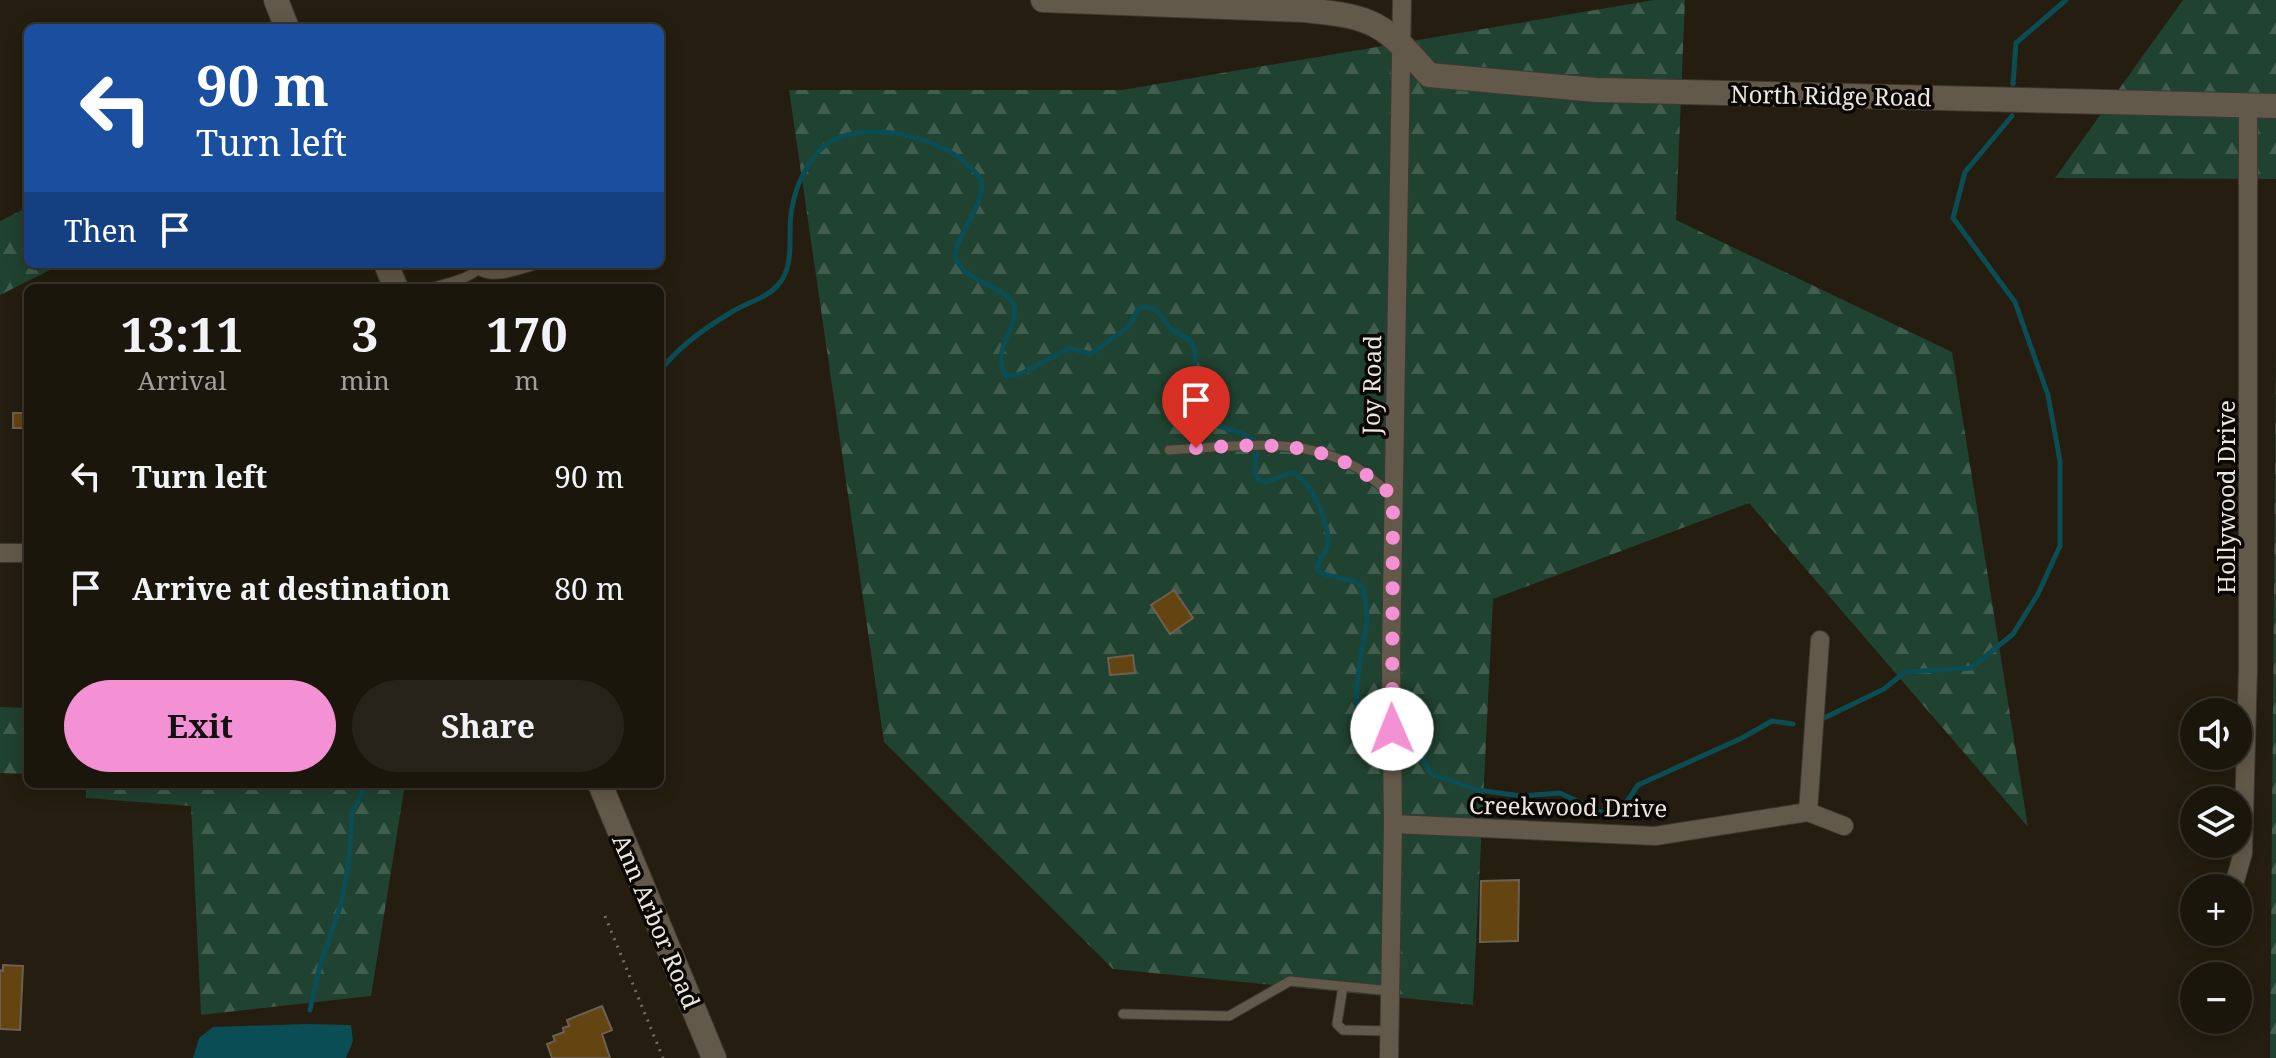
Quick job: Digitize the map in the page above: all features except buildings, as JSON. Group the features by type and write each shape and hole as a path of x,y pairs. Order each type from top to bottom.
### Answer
{"street":[{"path":"276,0 285,24"},
{"name":"North Ridge Road","path":"1043,0 1332,12 1378,24 1401,43 1429,75 1596,90 2276,106"},
{"name":"Joy Road","path":"1389,1058 1393,496 1402,0"},
{"name":"Hollywood Drive","path":"2237,874 2243,853 2248,669 2248,105"},
{"path":"0,553 24,553"},
{"path":"1820,640 1808,812 1844,826"},
{"name":"Ann Arbor Road","path":"602,788 714,1058"},
{"name":"Creekwood Drive","path":"1393,824 1655,836 1808,812"}],"lane":[{"path":"440,284 479,268"},
{"path":"481,268 483,274 492,275 522,268"},
{"path":"1169,450 1289,445 1326,455 1358,469 1393,496"},
{"path":"1123,1014 1229,1016 1290,981 1391,991"},
{"path":"1343,986 1337,1024 1343,1030 1390,1031"}],"path":[{"path":"605,916 663,1058"}],"green space":[{"path":"1654,0 1685,0 1676,220 1952,352 2028,827 1749,503 1493,599 1473,1005 1113,969 884,742 789,90 1122,90"},
{"path":"2183,0 2276,0 2276,179 2055,178"},
{"path":"24,209 24,268 54,268 0,295 0,221"},
{"path":"2276,347 2276,1058 2270,1058"},
{"path":"0,707 24,708 24,774 0,773"},
{"path":"86,788 404,788 371,996 201,1015 191,806 86,798"}],"water":[{"path":"351,1025 353,1041 346,1058 193,1058 199,1038 213,1027"}],"waterway":[{"path":"2013,84 2016,43 2066,0"},
{"path":"1824,718 1884,689 1905,672 1971,668 2013,634 2038,594 2060,546 2060,461 2048,395 2015,302 1953,218 1965,172 2012,116"},
{"path":"664,366 702,332 778,285 789,261 794,198 803,174 817,153 833,140 854,133 903,135 927,141 949,152 968,165 981,180 979,200 955,256 965,272 1000,291 1014,304 1013,323 1001,357 1006,376 1021,374 1069,348 1091,354 1128,327 1139,308 1148,307 1156,310 1171,329 1192,343 1195,363 1190,395 1194,409 1206,421 1253,440"},
{"path":"1256,451 1255,475 1259,481 1266,482 1293,472 1307,485 1319,506 1328,538 1317,570 1328,576 1353,581 1363,588 1367,618 1357,703 1366,732 1378,740 1415,743 1431,774 1478,790 1521,796 1560,793 1613,815 1622,809 1638,785 1742,738 1772,721 1793,724"},
{"path":"310,1010 320,965 341,904 349,860 352,813 364,788"}],"route":[{"path":"1196,448 1289,445 1326,455 1358,469 1393,496 1392,729"}]}
